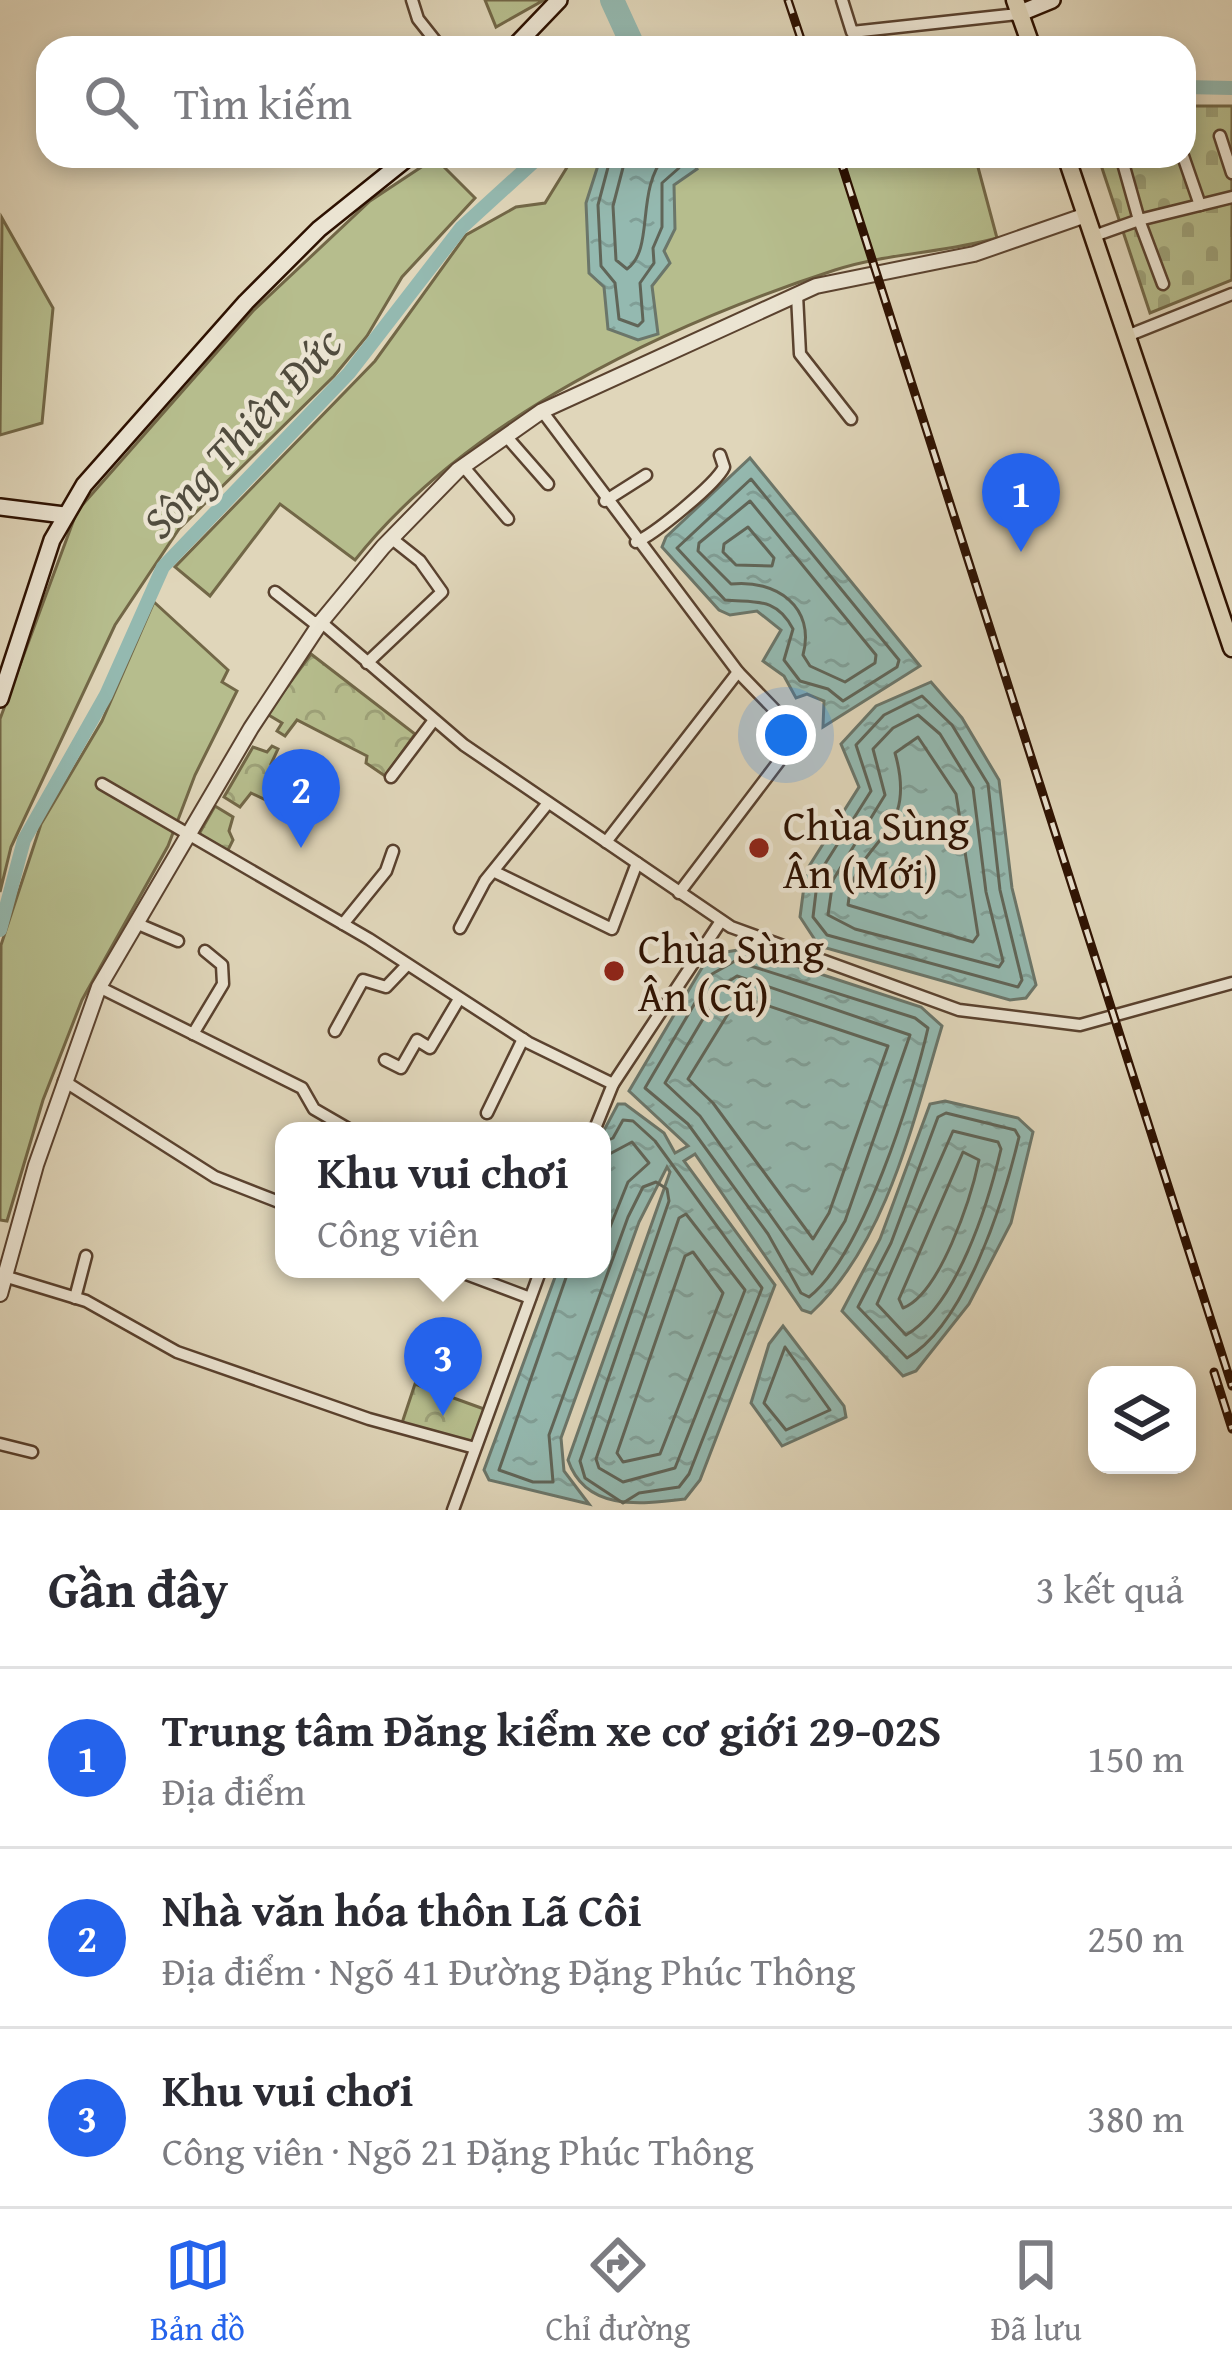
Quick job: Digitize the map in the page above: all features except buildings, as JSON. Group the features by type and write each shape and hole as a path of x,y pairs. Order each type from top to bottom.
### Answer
{"main road":[{"path":"524,36 559,0"},
{"path":"1027,36 1016,7 1052,0"},
{"path":"0,699 64,515 83,485 246,302 319,229 395,168"},
{"path":"1070,168 1232,648"},
{"path":"0,507 64,515"}],"street":[{"path":"412,0 431,36"},
{"path":"842,0 852,32 1016,7"},
{"path":"1220,136 1232,173"},
{"path":"1124,168 1163,284"},
{"path":"1187,168 1200,206"},
{"path":"1094,236 1232,197"},
{"path":"0,1294 64,1081 100,987 191,839 251,728 322,622 392,538 463,466 542,411 796,295 974,254 1086,215"},
{"path":"1127,336 1232,293"},
{"path":"796,295 800,354 851,419"},
{"path":"542,411 605,501 738,672 799,735 679,893"},
{"path":"506,436 548,484"},
{"path":"636,542 659,531 680,506 715,481 723,471 720,455"},
{"path":"463,466 508,519"},
{"path":"605,501 646,475"},
{"path":"367,663 442,592 420,561 392,538"},
{"path":"275,592 311,620 322,622 434,720 721,921 959,1010 1056,1024 1080,1025 1232,982"},
{"path":"606,842 738,672"},
{"path":"392,777 434,720"},
{"path":"102,784 343,924 524,1039 613,1084"},
{"path":"460,928 548,802"},
{"path":"343,924 386,871 393,851"},
{"path":"495,872 612,929 637,863"},
{"path":"598,1122 613,1084 721,921"},
{"path":"138,924 178,941"},
{"path":"193,1034 223,984 222,965 205,951"},
{"path":"335,1031 363,980 386,987 407,965"},
{"path":"100,987 302,1088 314,1109 336,1122"},
{"path":"385,1060 401,1068 417,1040 430,1048 459,999"},
{"path":"487,1113 524,1039"},
{"path":"64,1081 184,1160 275,1200"},
{"path":"75,1298 86,1256"},
{"path":"4,1276 75,1298 177,1352 370,1419 475,1448"},
{"path":"477,1278 530,1298"},
{"path":"453,1510 538,1278"},
{"path":"0,1444 32,1451"}],"green space":[{"path":"485,0 544,0 496,27"},
{"path":"1196,106 1232,106 1232,280 1150,313 1102,168 1196,168"},
{"path":"420,168 445,168 475,198 402,277 367,336 334,376 179,529 115,625 11,847 0,892 0,719 77,511 253,311 370,201"},
{"path":"567,168 978,168 997,238 835,270 639,348 512,420 454,463 401,509 355,560 280,504 210,596 175,567 375,361 466,235 516,207 545,203"},
{"path":"2,218 53,308 42,423 0,435"},
{"path":"154,602 228,670 222,682 237,691 195,775 168,846 82,1000 43,1100 7,1221 0,1220 1,945 41,824 102,721"},
{"path":"311,654 415,734 385,776 366,763 367,756 297,720 285,736 277,731 282,723 267,714"},
{"path":"272,746 278,749 271,764 304,785 289,811 251,793 240,807 224,797 253,747 267,752"},
{"path":"215,806 233,817 229,831 233,840 226,854 195,841"},
{"path":"415,1384 484,1409 473,1444 402,1423"}],"water":[{"path":"597,168 697,169 674,185 675,229 664,251 670,263 652,286 658,334 638,340 608,329 604,287 589,273 586,203"},
{"path":"750,458 920,666 823,727 824,701 807,694 796,698 784,676 763,661 781,630 757,611 730,615 719,610 662,547 666,537"},
{"path":"931,682 962,718 999,780 1012,888 1036,985 1026,998 1010,1000 819,946 800,917 806,871 859,787 841,744 876,706"},
{"path":"744,949 921,1007 942,1026 908,1141 878,1217 837,1285 811,1313 802,1310 695,1154 684,1161 775,1285 700,1480 685,1499 615,1500 587,1488 568,1460 670,1172 667,1167 639,1222 561,1438 564,1471 589,1504 489,1480 484,1470 555,1278 611,1278 608,1122 618,1104 625,1104 664,1133 675,1153 688,1146 629,1091 703,966 720,953"},
{"path":"945,1101 1018,1118 1033,1132 1011,1223 969,1304 916,1371 903,1376 842,1311 880,1239 930,1104"},
{"path":"783,1326 844,1406 846,1417 782,1446 751,1403 769,1344"}],"waterway":[{"path":"612,0 628,36"},
{"name":"Sông Thiên Đức","path":"1196,87 1232,88"},
{"name":"Sông Thiên Đức","path":"0,930 24,840 106,695 163,567 349,373 461,228 527,168"}],"railway":[{"path":"788,0 800,36"},
{"path":"843,168 1232,1386"},
{"path":"1214,1372 1232,1429"}],"place":[{"name":"Trung tâm Đăng kiểm xe cơ giới 29-02S","path":"1021,552"},
{"name":"Nhà văn hóa thôn Lã Côi","path":"301,848"},
{"name":"Chùa Sùng Ân (Mới)","path":"759,848"},
{"name":"Chùa Sùng Ân (Cũ)","path":"614,971"},
{"name":"Khu vui chơi","path":"443,1416"}]}
